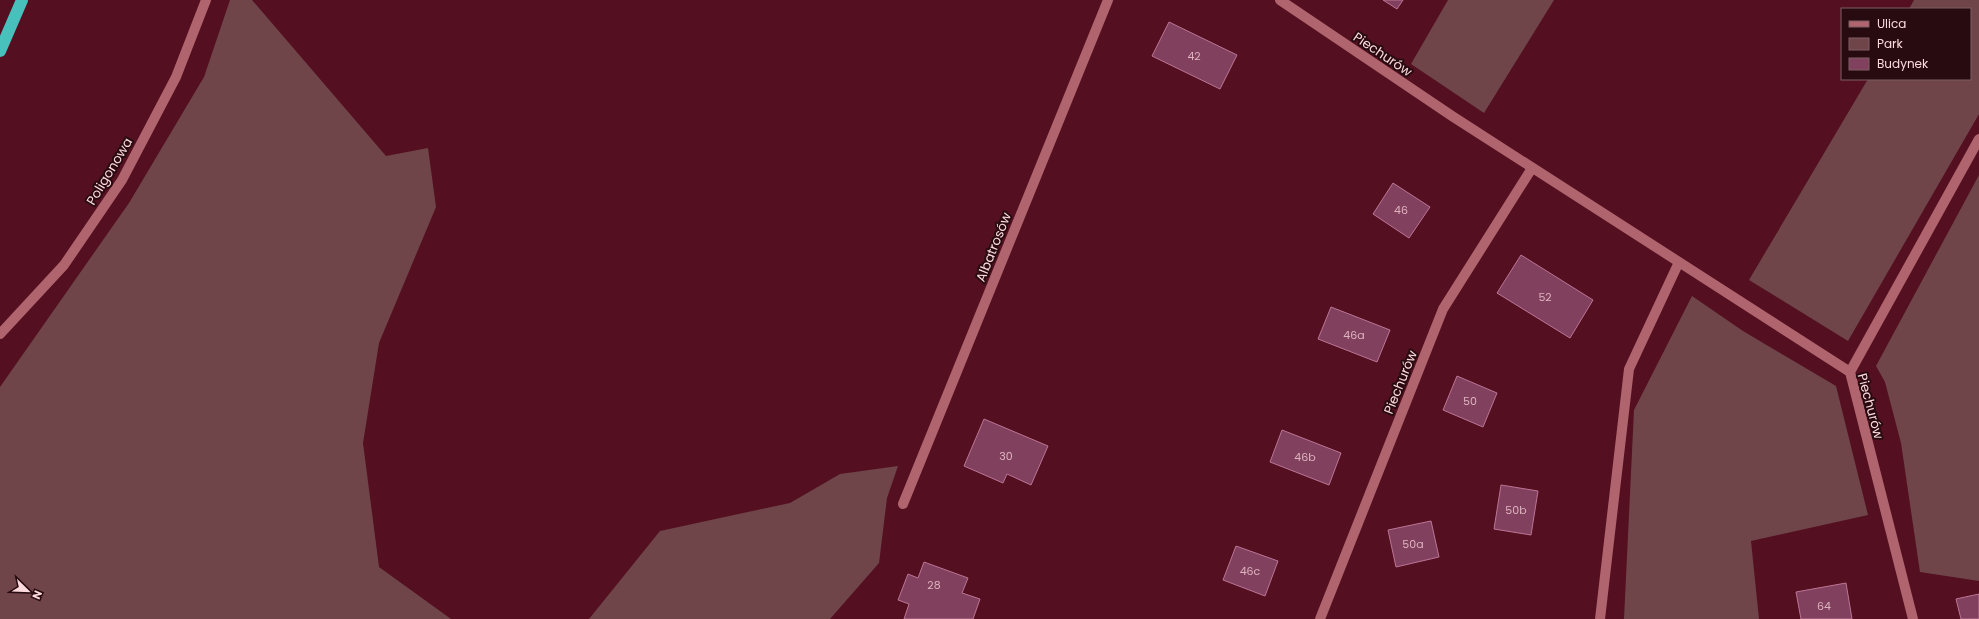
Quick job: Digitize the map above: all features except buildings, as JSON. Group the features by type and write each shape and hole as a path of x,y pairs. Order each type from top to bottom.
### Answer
{"highway":[{"path":"0,51 22,0"}],"street":[{"name":"Poligonowa","path":"0,334 64,265 122,180 176,78 206,0"},
{"name":"Albatrosów","path":"903,504 1108,0"},
{"name":"Piechurów","path":"1280,0 1452,116 1850,372 1913,619"},
{"path":"1850,372 1979,139"},
{"name":"Piechurów","path":"1320,619 1443,309 1532,168"},
{"path":"1600,619 1630,369 1679,262"}],"green space":[{"path":"230,0 252,0 386,156 428,148 436,207 379,343 363,443 379,567 451,619 0,619 0,387 129,203 204,77"},
{"path":"1448,0 1554,0 1484,113 1411,64"},
{"path":"1914,0 1979,0 1979,114 1848,341 1749,280 1867,80 1971,80 1971,8 1910,8"},
{"path":"1979,175 1979,581 1920,572 1901,443 1885,382 1876,366"},
{"path":"1692,296 1743,331 1836,386 1868,515 1751,541 1759,619 1624,619 1634,410"},
{"path":"898,466 887,498 879,563 830,619 589,619 660,531 790,503 840,474"}]}
